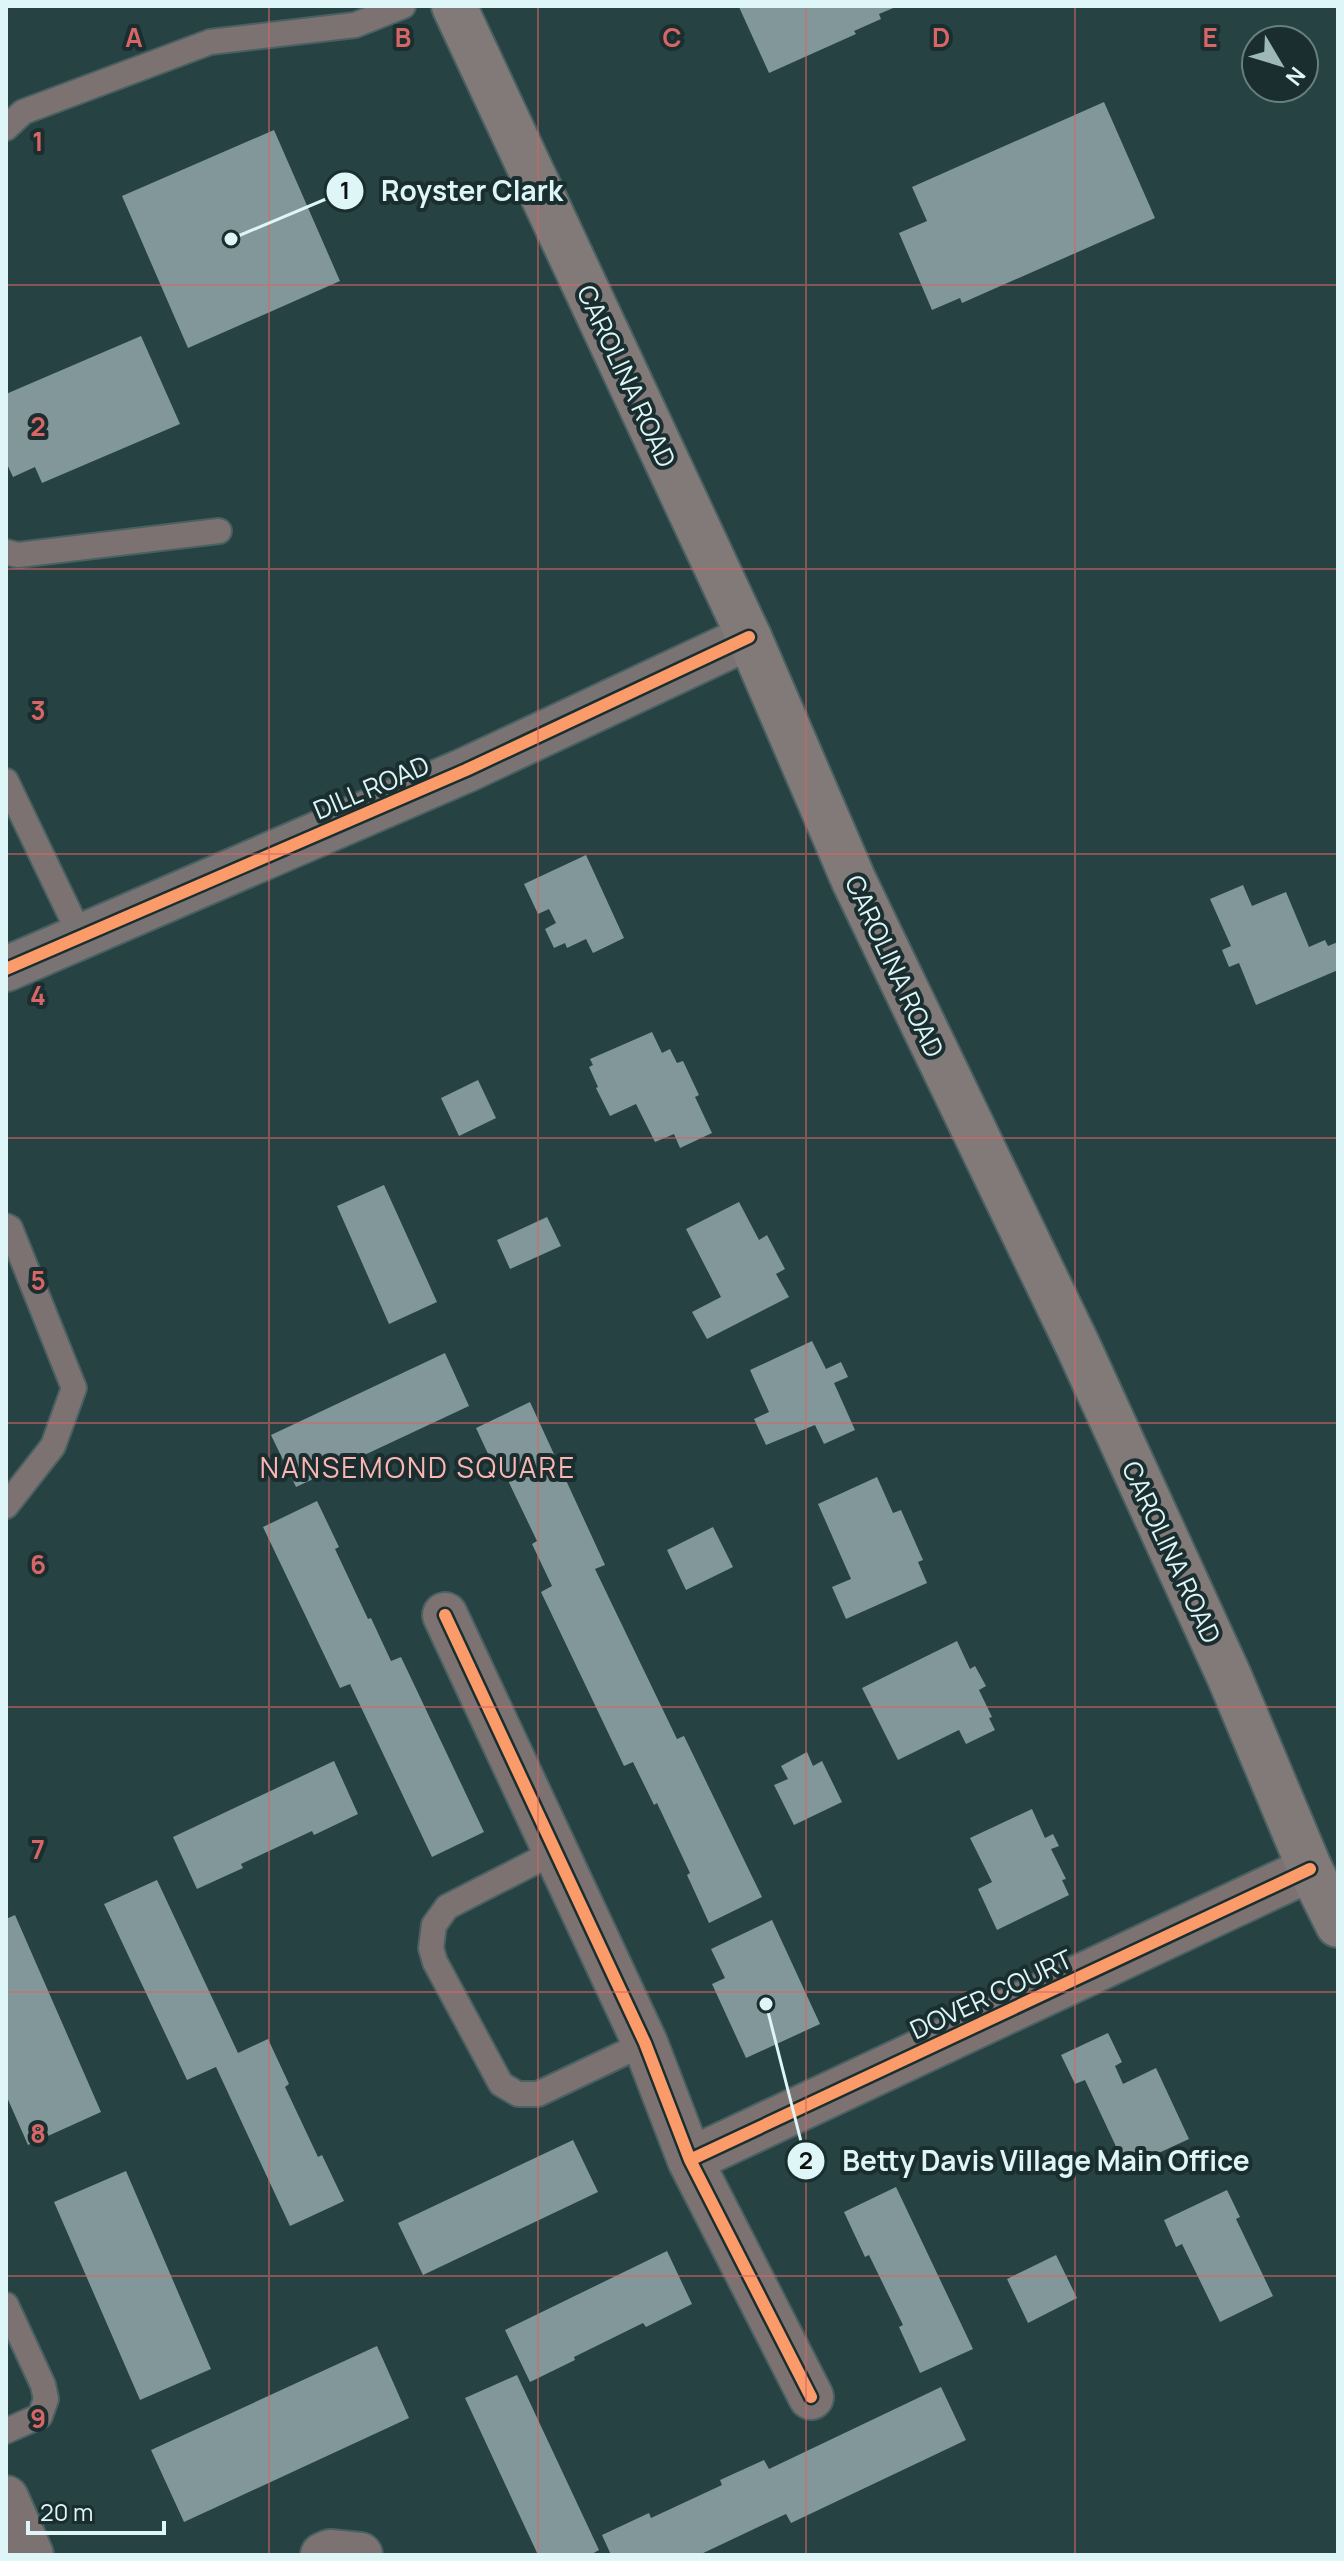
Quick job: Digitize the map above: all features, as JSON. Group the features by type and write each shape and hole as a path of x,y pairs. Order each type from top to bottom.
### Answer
{"main road":[{"name":"CAROLINA ROAD","path":"454,6 749,637 854,881 1071,1333 1222,1662 1310,1869 1338,1925"}],"street":[{"name":"DILL ROAD","path":"6,969 466,770 749,637"},
{"path":"445,1615 645,2043 690,2160 811,2397"},
{"name":"DOVER COURT","path":"690,2160 1310,1869"},
{"path":"6,2498 31,2555"},
{"path":"323,2555 330,2552 360,2555"}],"lane":[{"path":"6,128 23,112 210,42 355,25 403,6"},
{"path":"6,552 18,555 219,531"},
{"path":"6,781 81,937"},
{"path":"6,1226 10,1228 74,1388 53,1446 6,1506"},
{"path":"556,1851 447,1907 434,1925 431,1948 435,1962 501,2084 518,2094 538,2094 645,2043"},
{"path":"6,2305 43,2385 46,2399 40,2416 6,2431"}],"building":[{"path":"898,6 879,14 881,19 854,31 856,34 769,73 739,7"},
{"path":"1104,102 1155,218 962,303 960,298 932,310 899,233 927,221 912,187"},
{"path":"274,130 340,281 188,348 122,196"},
{"path":"141,336 180,424 42,483 35,467 13,477 6,462 6,394"},
{"path":"586,855 624,938 593,953 586,939 567,948 565,943 554,948 545,929 556,923 549,909 538,914 524,884"},
{"path":"1243,885 1252,906 1286,892 1309,947 1325,940 1328,946 1338,942 1338,970 1256,1005 1239,963 1229,967 1222,950 1231,946 1210,899"},
{"path":"652,1032 662,1053 670,1049 677,1063 683,1061 712,1133 680,1148 674,1134 655,1142 636,1104 610,1116 589,1067 593,1065 590,1059"},
{"path":"478,1080 496,1118 459,1136 441,1098"},
{"path":"384,1185 437,1302 389,1324 337,1206"},
{"path":"739,1202 759,1240 767,1235 785,1269 776,1274 789,1297 707,1339 692,1312 721,1297 686,1229"},
{"path":"547,1217 561,1246 510,1269 497,1240"},
{"path":"812,1341 826,1369 841,1362 848,1377 834,1383 855,1430 824,1444 815,1425 766,1445 754,1419 769,1412 750,1370"},
{"path":"445,1353 469,1406 296,1487 271,1435"},
{"path":"530,1402 605,1565 595,1569 677,1739 684,1736 762,1897 709,1923 687,1875 690,1873 657,1803 654,1805 633,1762 624,1766 541,1592 552,1586 532,1544 537,1541 503,1470 497,1473 476,1428"},
{"path":"877,1477 893,1513 901,1510 923,1560 918,1562 927,1583 846,1619 832,1587 851,1579 818,1504"},
{"path":"317,1501 339,1547 335,1549 368,1619 371,1618 391,1661 401,1657 484,1832 432,1857 350,1684 340,1688 263,1527"},
{"path":"713,1527 733,1567 686,1590 667,1550"},
{"path":"957,1641 970,1669 975,1666 986,1686 979,1690 995,1730 966,1744 959,1730 898,1760 862,1688"},
{"path":"807,1752 813,1766 822,1761 842,1802 794,1825 774,1785 788,1779 781,1766"},
{"path":"334,1761 358,1814 314,1835 312,1831 241,1864 243,1868 197,1889 173,1837"},
{"path":"1032,1809 1045,1838 1053,1834 1059,1846 1051,1849 1066,1879 1062,1880 1069,1895 997,1930 978,1889 992,1882 970,1838"},
{"path":"157,1880 238,2053 268,2039 289,2084 285,2087 318,2157 322,2155 344,2201 290,2226 216,2067 187,2080 104,1904"},
{"path":"15,1915 101,2112 28,2145 6,2095 6,1919"},
{"path":"772,1920 820,2024 746,2058 712,1984 725,1978 711,1949"},
{"path":"1108,2033 1122,2062 1115,2066 1123,2084 1156,2068 1189,2139 1126,2168 1085,2080 1075,2084 1061,2055"},
{"path":"573,2140 598,2192 423,2275 398,2223"},
{"path":"126,2171 211,2369 140,2400 54,2202"},
{"path":"896,2187 973,2349 920,2373 899,2327 903,2325 844,2212"},
{"path":"1227,2190 1240,2217 1236,2219 1273,2296 1220,2322 1182,2244 1176,2247 1164,2220"},
{"path":"667,2251 692,2304 646,2327 643,2323 530,2382 505,2330"},
{"path":"1056,2255 1077,2298 1028,2323 1007,2279"},
{"path":"377,2346 409,2418 184,2522 151,2450"},
{"path":"517,2375 599,2550 590,2555 538,2555 465,2398"},
{"path":"941,2387 966,2440 791,2523 786,2514 699,2555 611,2555 602,2535 649,2513 651,2518 722,2485 720,2480 764,2460 769,2469"}],"cycle path":[{"path":"6,969 466,770 749,637"},
{"path":"445,1615 645,2043 690,2160 811,2397"},
{"path":"690,2160 1310,1869"}],"place":[{"name":"Royster Clark","path":"231,239"},
{"name":"Betty Davis Village Main Office","path":"766,2004"}],"district":[{"name":"NANSEMOND SQUARE","path":"418,1467"}]}
